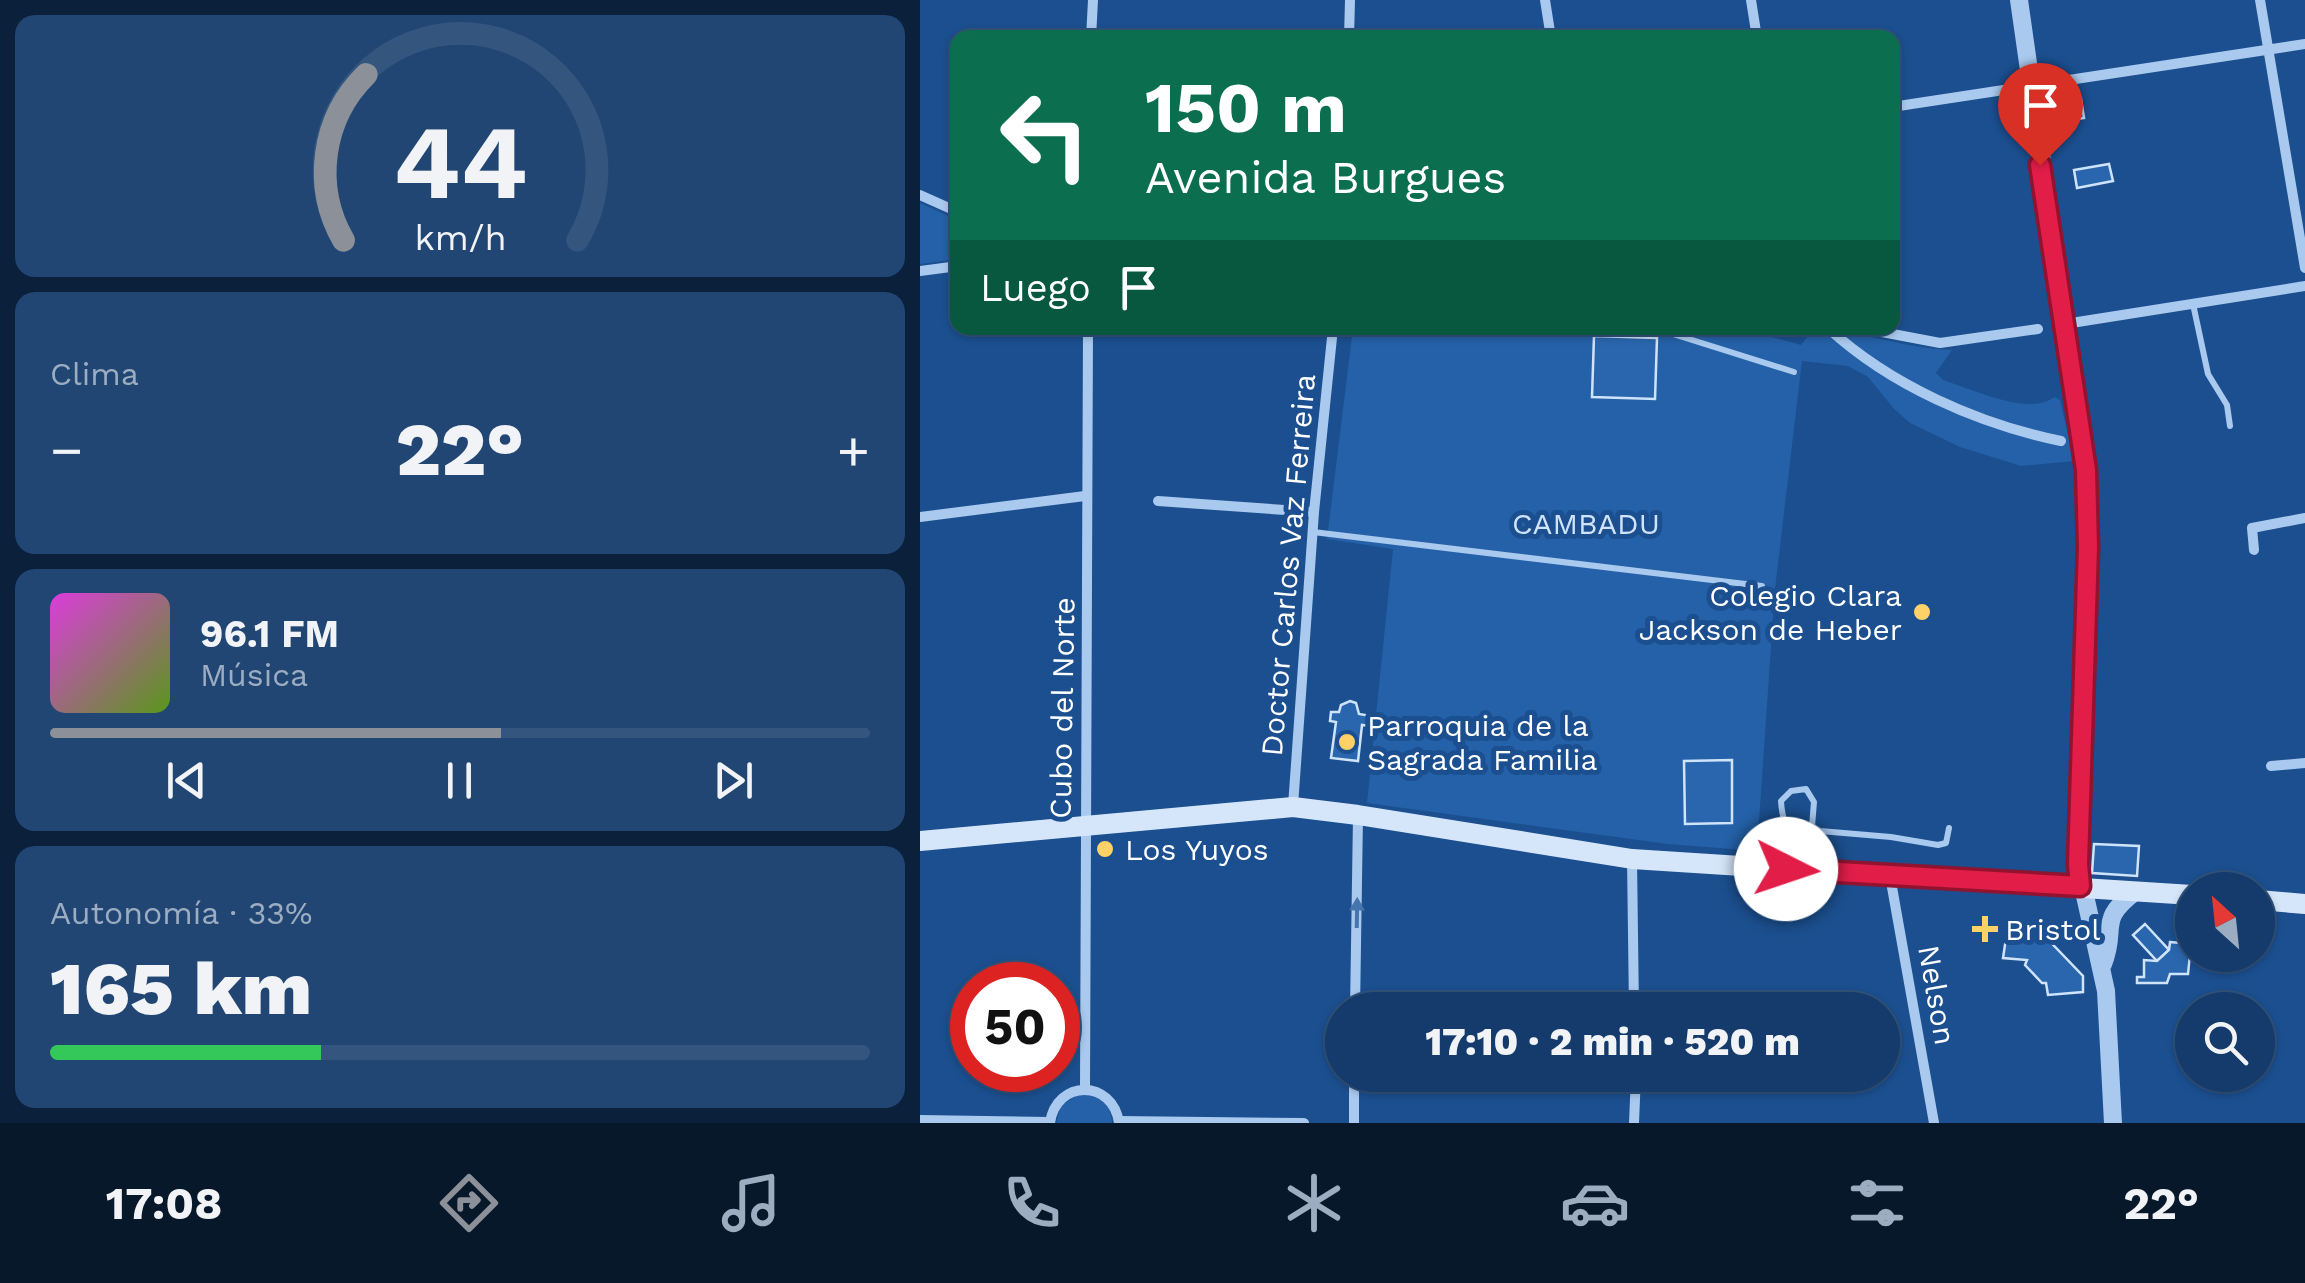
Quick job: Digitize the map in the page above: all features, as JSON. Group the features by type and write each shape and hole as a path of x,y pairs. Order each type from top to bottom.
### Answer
{"main road":[{"path":"920,841 1293,808 1632,859 2175,894"},
{"path":"2275,901 2305,904"}],"street":[{"path":"1091,30 1093,0"},
{"path":"1349,30 1350,0"},
{"path":"1545,0 1550,30"},
{"path":"1751,0 1756,30"},
{"path":"2019,0 2086,481 2088,547 2078,845 2080,886 2106,991 2113,1123"},
{"path":"2260,0 2305,268"},
{"path":"1900,106 2305,44"},
{"path":"920,195 950,208"},
{"path":"920,272 950,267"},
{"path":"2065,324 2305,286"},
{"path":"1896,335 1940,344 2038,329"},
{"name":"Cubo del Norte","path":"1085,1088 1088,335"},
{"name":"Doctor Carlos Vaz Ferreira","path":"1293,808 1314,512 1332,335"},
{"path":"1838,335 1888,372 1927,393 2008,428 2061,441"},
{"path":"920,517 1086,496"},
{"path":"1158,501 1314,512"},
{"path":"2254,550 2252,528 2305,518"},
{"path":"2270,766 2305,763"},
{"path":"1356,992 1358,815"},
{"path":"1632,859 1634,992"},
{"name":"Nelson","path":"1890,876 1934,1123"},
{"path":"2102,969 2107,954 2108,921 2136,891"},
{"path":"920,1120 1050,1122 1060,1100 1085,1088 1109,1098 1119,1122 1304,1123"},
{"path":"1354,1092 1354,1123"},
{"path":"1634,1123 1635,1092"}],"lane":[{"path":"2193,304 2208,374 2228,405 2230,426"},
{"path":"1676,335 1794,372"},
{"path":"1313,532 1762,586"},
{"path":"1786,869 1791,835 1781,813 1781,801 1791,791 1806,789 1814,802 1812,826"},
{"path":"1791,835 1812,826 1938,845 1946,843 1950,828"}],"green space":[{"path":"920,203 950,217 950,260 920,264"},
{"name":"CAMBADU","path":"1352,335 1765,335 1801,345 1808,335 1859,335 1952,350 1936,373 1943,380 2016,403 2044,402 2054,397 2060,400 2074,461 2021,466 1960,447 1910,423 1868,377 1848,366 1802,361 1775,589 1757,851 1668,844 1367,803 1393,549 1327,539"},
{"path":"1079,1094 1102,1101 1112,1123 1056,1123 1061,1106"}],"building":[{"path":"2081,99 2084,118 2065,121 2062,102"},
{"path":"2109,164 2113,181 2077,188 2074,170"},
{"path":"1594,336 1657,338 1655,399 1592,397"},
{"name":"Parroquia de la Sagrada Familia","path":"1356,703 1359,714 1371,716 1370,726 1362,725 1358,761 1331,758 1336,722 1330,721 1331,712 1339,712 1341,705"},
{"path":"1732,760 1732,823 1685,824 1684,761"},
{"path":"2094,844 2139,846 2137,876 2092,873"},
{"path":"2145,924 2169,950 2157,961 2133,935"},
{"path":"2008,925 2035,926 2083,976 2083,992 2048,995 2046,983 2025,965 2027,960 2003,958"},
{"path":"2170,942 2175,942 2175,972 2188,974 2170,974 2167,983 2137,983 2137,977 2144,977 2144,960 2157,961 2169,950"}],"place":[{"name":"Colegio Clara Jackson de Heber","path":"1922,612"},
{"name":"Parroquia de la Sagrada Familia","path":"1347,742"},
{"name":"Los Yuyos","path":"1105,849"},
{"name":"Bristol","path":"1985,929"}],"route":[{"path":"1786,869 2080,886 2080,732 2088,547 2086,470 2040,165"}]}
